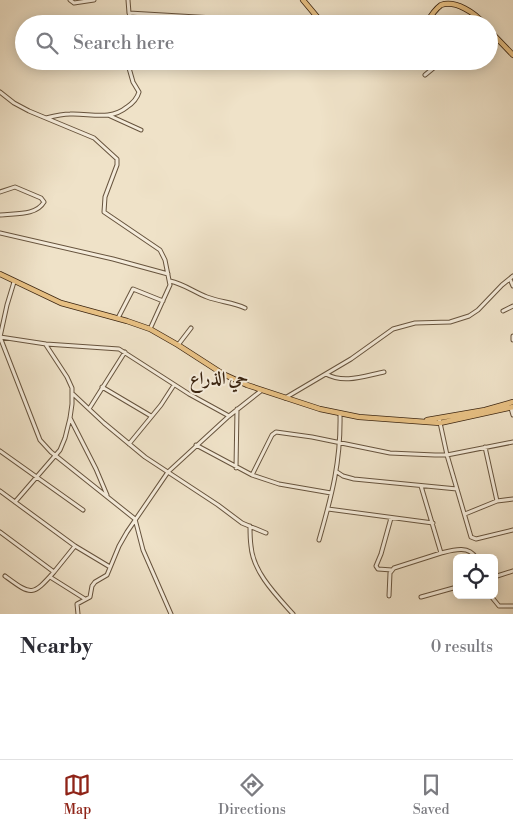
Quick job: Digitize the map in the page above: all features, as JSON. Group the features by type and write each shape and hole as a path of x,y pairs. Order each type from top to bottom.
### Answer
{"main road":[{"path":"303,0 316,15"},
{"path":"433,15 441,4 451,1 462,4 475,15"},
{"path":"498,39 513,54"},
{"path":"0,274 60,303 118,318 150,329 178,344 223,374 285,398 340,414 421,422 512,407"},
{"path":"440,420 513,402"}],"street":[{"path":"70,0 74,3 94,0"},
{"path":"128,0 130,14 150,15"},
{"path":"46,118 69,114 107,115 122,111 132,104 139,91 133,82 130,70"},
{"path":"425,74 430,70"},
{"path":"0,92 18,106 94,138 116,157 117,165 105,198 104,212 160,250 170,281 170,289 150,329"},
{"path":"107,115 141,130"},
{"path":"0,192 18,188 41,198 44,202 34,211 0,215"},
{"path":"0,233 114,258 168,274"},
{"path":"511,278 513,286"},
{"path":"285,398 361,353 393,329 415,323 450,322 469,316 478,310 511,278"},
{"path":"170,281 184,285 206,297 245,308"},
{"path":"14,282 0,337 40,440 45,447 135,519 143,550 171,614"},
{"path":"118,318 133,289 163,301"},
{"path":"503,311 513,306"},
{"path":"178,344 191,328"},
{"path":"0,337 46,344 111,348 125,352 174,385 229,416"},
{"path":"15,502 56,455 65,438 70,418 73,393 70,382 46,344"},
{"path":"89,409 125,352"},
{"path":"326,374 335,379 348,379 384,372"},
{"path":"129,444 174,385"},
{"path":"102,387 152,416"},
{"path":"78,614 77,604 90,597 93,584 106,577 119,546 135,519 168,472 237,409 262,390"},
{"path":"73,393 104,423 145,457 242,522 266,533"},
{"path":"512,407 513,415"},
{"path":"236,468 237,409"},
{"path":"319,540 337,472 340,414"},
{"path":"70,418 107,496"},
{"path":"440,420 447,455 473,539 513,530"},
{"path":"252,475 264,448 274,433 340,442 390,453 447,455 513,442"},
{"path":"196,446 252,475 279,484 331,493"},
{"path":"485,447 497,501"},
{"path":"0,451 83,510"},
{"path":"337,472 354,479 457,488"},
{"path":"421,486 441,553"},
{"path":"0,491 75,546 110,567"},
{"path":"465,514 497,501 513,499"},
{"path":"328,509 433,523"},
{"path":"391,518 376,566 378,569 392,570 441,553 466,549 474,554"},
{"path":"250,526 250,546 257,565 269,587 292,614"},
{"path":"0,532 54,572"},
{"path":"5,576 23,589 32,591 40,588 75,546"},
{"path":"389,596 392,570"},
{"path":"498,576 513,572"},
{"path":"50,576 85,599"},
{"path":"421,597 453,588"},
{"path":"493,599 499,606 513,606"}],"district":[{"name":"حي الذراع","path":"219,378"}]}
